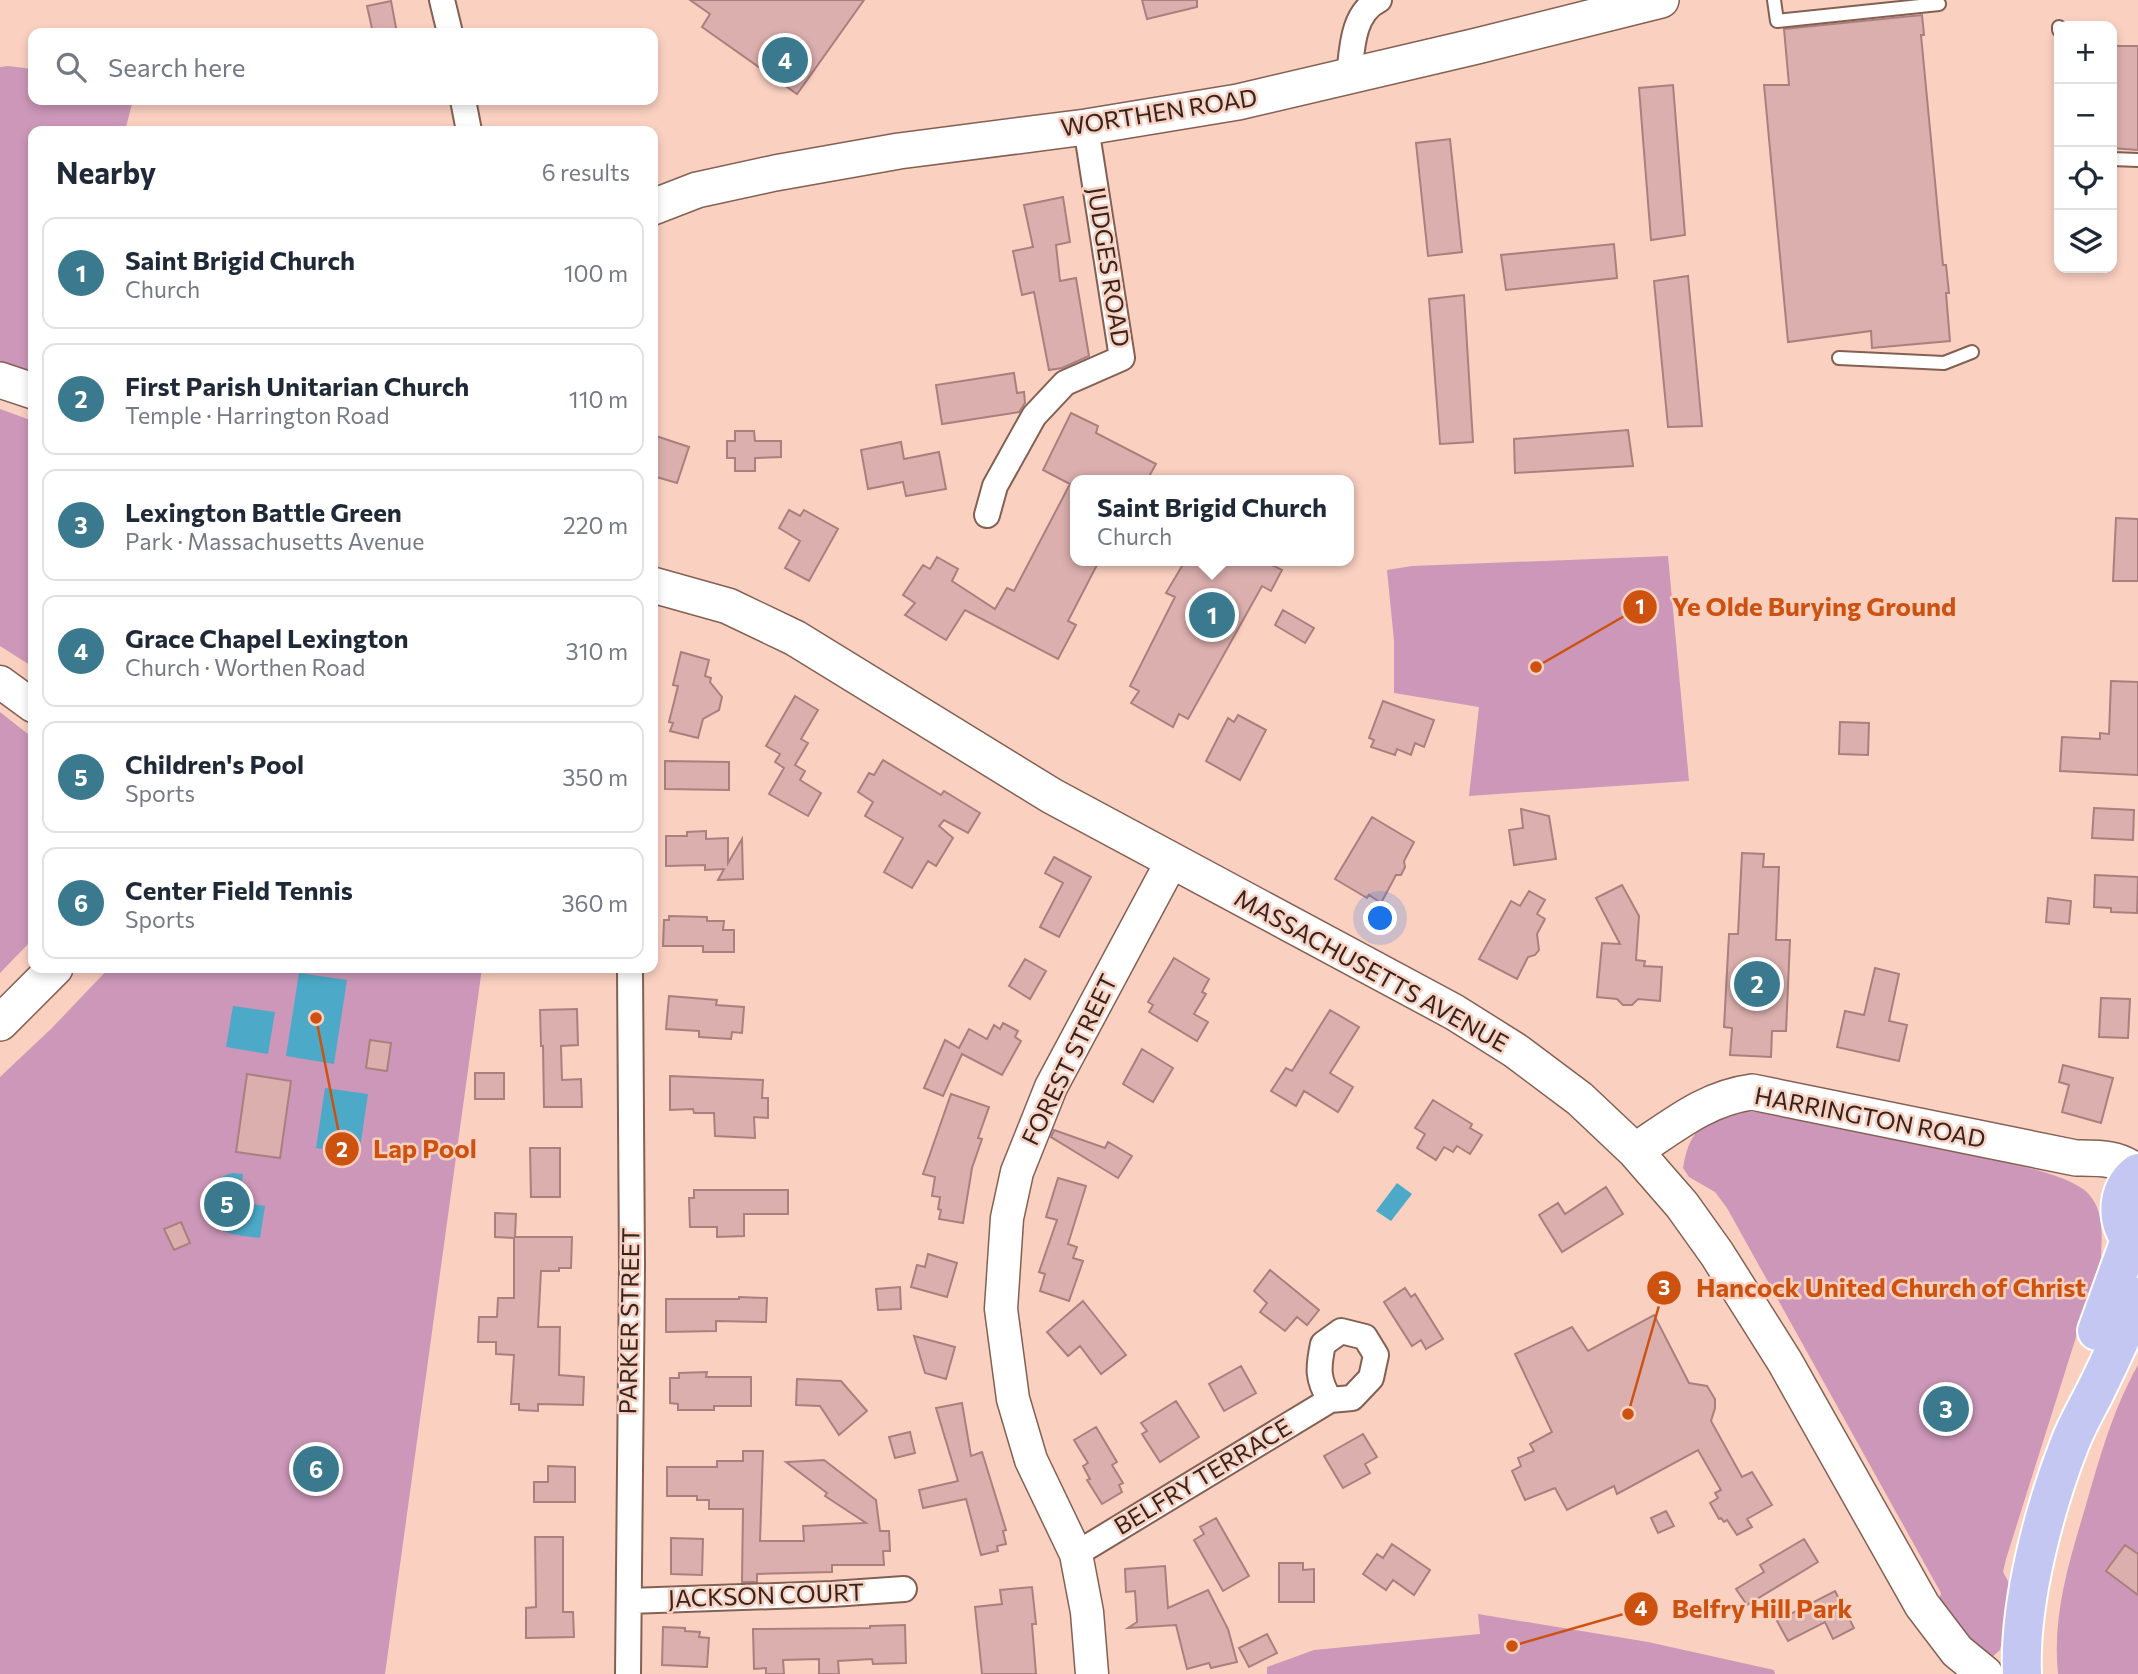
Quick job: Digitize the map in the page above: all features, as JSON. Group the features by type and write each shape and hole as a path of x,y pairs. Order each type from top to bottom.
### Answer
{"main road":[{"name":"WORTHEN ROAD","path":"658,205 697,190 775,173 899,151 1086,127 1238,102 1349,76 1579,9 1661,0"},
{"path":"0,380 28,389"},
{"name":"MASSACHUSETTS AVENUE","path":"658,585 728,606 795,638 1052,796 1300,928 1483,1030 1568,1089 1635,1151 1691,1216 1761,1322 1818,1417 1922,1605"},
{"path":"0,1023 50,973"},
{"name":"HARRINGTON ROAD","path":"1635,1151 1696,1110 1725,1098 1752,1092 2076,1158 2113,1160 2123,1163 2132,1182"},
{"path":"2022,1674 2026,1608 2032,1571 2070,1441 2083,1375 2134,1243 2122,1224 2132,1182"},
{"path":"2070,1441 2108,1367 2138,1297"},
{"path":"1922,1605 1952,1674"},
{"path":"1922,1605 1958,1651 1984,1674"}],"street":[{"path":"442,0 449,28"},
{"path":"1349,76 1353,42 1359,21 1378,0"},
{"path":"464,105 468,126"},
{"name":"JUDGES ROAD","path":"987,515 995,485 1034,416 1065,383 1122,358 1086,127"},
{"path":"0,682 28,702"},
{"name":"FOREST STREET","path":"1092,1674 1087,1612 1076,1554 1031,1460 1013,1399 1001,1309 1007,1218 1017,1172 1051,1087 1172,861"},
{"name":"PARKER STREET","path":"628,1674 632,1266 630,973"},
{"name":"BELFRY TERRACE","path":"1076,1554 1330,1400"},
{"name":"JACKSON COURT","path":"629,1601 904,1589"}],"lane":[{"path":"1774,0 1777,21 1939,4"},
{"path":"2117,159 2138,160"},
{"path":"1839,358 1944,363 1972,352"}],"shaded area":[{"path":"0,67 28,68 28,105 132,105 126,126 28,126 28,374 23,387 0,380"},
{"path":"0,409 28,419 28,664 0,646"},
{"path":"1668,556 1689,781 1469,796 1479,707 1394,693 1394,641 1387,570 1412,566"},
{"path":"0,712 28,734 28,944 0,973"},
{"path":"104,973 481,973 385,1674 0,1674 0,1077"},
{"path":"1730,1111 1760,1112 1823,1121 2032,1169 2083,1189 2099,1212 2101,1258 2006,1559 2003,1572 2009,1583 2004,1631 2000,1650 1990,1659 1979,1660 1939,1601 1941,1593 1727,1208 1715,1192 1689,1177 1683,1168 1692,1138 1710,1121"},
{"path":"2138,1365 2138,1674 2058,1674 2057,1631 2068,1568 2108,1434"},
{"path":"1478,1614 1648,1642 1774,1670 1775,1674 1267,1674 1267,1667 1314,1650 1480,1634"}],"water":[{"path":"299,973 347,980 334,1064 286,1056"},
{"path":"233,1006 275,1012 268,1054 226,1047"},
{"path":"325,1088 368,1094 359,1155 316,1148"},
{"path":"243,1174 239,1202 265,1206 260,1238 222,1231 209,1221 204,1213 204,1196 208,1188 223,1176"},
{"path":"1397,1183 1412,1194 1391,1221 1376,1211"}],"building":[{"path":"690,0 864,0 797,94 702,27 710,14"},
{"path":"1142,0 1197,0 1197,7 1147,19"},
{"path":"391,1 396,28 372,28 367,6"},
{"path":"1922,15 1924,35 1921,35 1943,265 1946,265 1949,293 1946,293 1950,341 1872,348 1871,331 1788,342 1764,85 1789,85 1784,29"},
{"path":"2117,46 2138,46 2138,150 2117,148"},
{"path":"1673,85 1685,235 1651,240 1639,88"},
{"path":"1450,139 1462,252 1428,256 1416,143"},
{"path":"1063,197 1070,242 1056,245 1060,281 1076,278 1089,356 1062,368 1049,370 1034,292 1022,295 1013,251 1033,247 1024,205"},
{"path":"1614,244 1617,278 1506,290 1501,255"},
{"path":"1688,276 1702,426 1668,427 1654,281"},
{"path":"1464,295 1473,442 1440,444 1429,299"},
{"path":"1014,373 1017,393 1024,392 1025,403 1019,412 942,424 936,385"},
{"path":"1071,413 1098,426 1096,433 1156,464 1150,475 1070,475 1070,484 1043,470"},
{"path":"1628,430 1633,466 1515,473 1514,439"},
{"path":"735,431 754,431 755,441 781,441 781,457 755,458 755,471 735,471 735,458 727,458 727,441 735,441"},
{"path":"658,437 689,447 677,483 658,477"},
{"path":"901,442 904,459 939,452 946,489 906,496 903,482 868,489 861,450"},
{"path":"1070,484 1070,566 1096,566 1068,621 1076,625 1058,659 965,610 946,640 905,615 915,603 903,595 923,565 930,569 937,557 958,569 952,581 995,609 1007,588 1014,591"},
{"path":"789,510 800,516 804,510 838,529 809,581 785,568 800,541 779,528"},
{"path":"2116,518 2138,519 2138,581 2113,581"},
{"path":"1182,566 1274,566 1282,570 1271,591 1262,586 1188,719 1179,714 1173,727 1131,703 1139,691 1130,686 1175,597 1166,593"},
{"path":"1283,610 1314,628 1305,643 1275,625"},
{"path":"681,652 709,660 705,676 711,678 710,682 722,697 719,710 703,719 698,738 670,731 673,723 669,722 678,686 673,685"},
{"path":"2111,681 2138,682 2138,775 2060,771 2062,737 2100,739 2100,733 2109,734"},
{"path":"795,696 818,710 801,739 808,743 795,765 805,771 800,780 821,793 808,816 769,794 784,768 775,762 780,754 766,746"},
{"path":"1383,701 1434,720 1424,747 1415,743 1411,755 1397,749 1395,755 1371,747 1374,740 1369,738"},
{"path":"1238,715 1266,730 1240,780 1206,761 1228,718 1234,722"},
{"path":"1840,722 1869,723 1868,755 1839,754"},
{"path":"883,760 941,795 944,791 980,813 968,833 944,820 939,826 953,838 936,866 928,861 912,888 884,872 903,838 865,816 873,802 858,792 869,773 874,775"},
{"path":"665,761 729,762 729,790 665,789"},
{"path":"2094,808 2134,810 2133,840 2092,838"},
{"path":"1521,809 1549,816 1556,859 1514,865 1509,830 1523,828"},
{"path":"1372,817 1414,842 1404,861 1405,867 1401,875 1396,875 1381,903 1335,879"},
{"path":"706,831 706,839 728,838 728,863 742,839 743,879 718,880 724,869 705,870 705,865 666,866 666,836 687,836 687,832"},
{"path":"1742,853 1764,854 1763,867 1779,867 1776,940 1790,940 1786,1031 1772,1031 1771,1057 1730,1055 1732,1028 1724,1027 1729,934 1738,934"},
{"path":"1054,857 1091,877 1059,937 1040,927 1063,883 1045,873"},
{"path":"2095,875 2138,877 2137,913 2111,912 2111,908 2094,907"},
{"path":"1622,885 1639,916 1636,960 1645,961 1644,966 1662,967 1660,1001 1638,999 1632,1005 1623,1005 1617,999 1597,997 1602,943 1620,944 1596,898"},
{"path":"1529,891 1545,900 1537,914 1545,919 1537,934 1539,950 1528,957 1517,979 1479,959 1511,901 1520,906"},
{"path":"2048,898 2071,901 2069,924 2046,922"},
{"path":"669,916 707,917 707,921 724,921 723,930 734,930 734,952 703,952 703,946 663,946 664,920 669,920"},
{"path":"1174,958 1209,979 1202,992 1206,994 1194,1014 1208,1022 1197,1041 1149,1012 1153,1005 1148,1002"},
{"path":"1025,959 1046,971 1030,999 1009,986"},
{"path":"1875,968 1899,974 1889,1021 1907,1025 1899,1061 1837,1047 1845,1011 1864,1015"},
{"path":"669,996 717,1000 716,1005 744,1007 742,1033 732,1032 731,1039 699,1037 699,1031 666,1029"},
{"path":"2101,998 2130,999 2128,1038 2099,1037"},
{"path":"577,1009 578,1045 561,1046 562,1080 581,1079 582,1107 544,1107 540,1010"},
{"path":"1330,1010 1359,1027 1330,1073 1353,1087 1338,1112 1304,1091 1296,1106 1271,1091 1286,1068 1292,1071"},
{"path":"1003,1023 1018,1031 1015,1037 1021,1041 1002,1075 962,1054 943,1096 924,1088 945,1040 959,1048 969,1029 987,1039 994,1025 1000,1029"},
{"path":"370,1040 391,1043 387,1071 366,1068"},
{"path":"1142,1049 1173,1068 1153,1102 1123,1084"},
{"path":"2063,1065 2113,1078 2101,1123 2062,1112 2069,1085 2059,1082"},
{"path":"475,1073 504,1073 504,1099 475,1099"},
{"path":"247,1074 291,1081 280,1158 236,1152"},
{"path":"670,1076 763,1080 762,1098 768,1098 768,1118 754,1117 755,1138 715,1136 714,1113 694,1113 693,1109 670,1110"},
{"path":"951,1094 989,1107 978,1138 982,1139 972,1168 963,1223 939,1219 940,1197 932,1196 935,1177 923,1174"},
{"path":"1433,1100 1472,1124 1470,1128 1482,1135 1470,1154 1457,1146 1453,1152 1444,1147 1436,1160 1417,1148 1425,1134 1415,1128"},
{"path":"1054,1130 1105,1148 1108,1142 1132,1156 1118,1178 1051,1137"},
{"path":"530,1148 560,1148 560,1197 531,1197"},
{"path":"1058,1178 1086,1186 1068,1244 1077,1247 1073,1258 1083,1261 1069,1301 1040,1291 1045,1274 1039,1272 1057,1220 1046,1217"},
{"path":"1606,1187 1623,1214 1562,1252 1539,1215 1558,1203 1565,1214"},
{"path":"694,1190 788,1190 788,1214 744,1214 744,1236 717,1237 717,1227 690,1227 689,1198 694,1198"},
{"path":"495,1213 516,1214 515,1237 572,1237 571,1268 541,1271 538,1327 560,1327 559,1375 584,1377 583,1405 538,1404 538,1411 519,1410 519,1404 511,1404 514,1355 496,1354 496,1342 478,1342 479,1317 497,1317 498,1298 514,1298 514,1238 495,1237"},
{"path":"181,1222 190,1243 174,1250 164,1229"},
{"path":"928,1254 957,1263 947,1297 911,1287 917,1265 925,1267"},
{"path":"1270,1270 1319,1310 1307,1325 1297,1317 1285,1331 1260,1312 1267,1303 1254,1291"},
{"path":"900,1287 901,1309 878,1310 876,1289"},
{"path":"1405,1288 1411,1297 1415,1294 1443,1339 1426,1349 1421,1340 1412,1346 1384,1302"},
{"path":"767,1298 766,1322 716,1321 716,1331 666,1332 666,1299"},
{"path":"1083,1301 1126,1355 1101,1374 1080,1346 1068,1356 1047,1332"},
{"path":"1654,1315 1689,1383 1707,1386 1715,1399 1711,1421 1742,1477 1752,1472 1772,1505 1747,1519 1752,1527 1737,1535 1727,1520 1724,1522 1719,1519 1710,1503 1718,1498 1715,1493 1721,1490 1698,1450 1617,1494 1614,1486 1567,1510 1555,1488 1525,1500 1512,1471 1521,1466 1518,1458 1534,1451 1530,1444 1552,1432 1515,1354 1572,1327 1588,1351"},
{"path":"914,1336 955,1347 946,1379 925,1373"},
{"path":"1241,1366 1256,1393 1224,1411 1209,1384"},
{"path":"707,1372 706,1377 751,1377 751,1406 678,1410 678,1404 670,1403 670,1378 679,1378 679,1373"},
{"path":"797,1379 841,1381 867,1411 839,1435 820,1406 796,1405"},
{"path":"1176,1401 1199,1437 1160,1462 1142,1434 1147,1431 1141,1423"},
{"path":"962,1403 971,1456 982,1452 1006,1530 1003,1531 1006,1544 997,1546 998,1551 981,1555 966,1499 923,1508 919,1490 958,1481 936,1408"},
{"path":"1096,1427 1117,1462 1112,1465 1123,1483 1119,1485 1122,1492 1102,1504 1087,1480 1090,1479 1083,1466 1088,1463 1074,1440"},
{"path":"910,1432 915,1453 895,1458 889,1437"},
{"path":"1363,1434 1377,1457 1365,1464 1370,1473 1343,1488 1324,1456"},
{"path":"743,1451 763,1451 760,1541 804,1541 803,1526 866,1523 825,1496 827,1493 786,1462 824,1460 876,1500 880,1531 889,1531 890,1551 883,1551 884,1565 832,1565 832,1572 757,1574 757,1582 742,1582 743,1509 709,1509 709,1500 697,1500 697,1496 667,1496 667,1467 717,1467 717,1461 743,1461"},
{"path":"548,1466 575,1467 575,1502 534,1502 534,1482 548,1482"},
{"path":"1666,1511 1674,1526 1658,1533 1651,1518"},
{"path":"1216,1518 1249,1576 1223,1591 1194,1540 1204,1534 1200,1527"},
{"path":"535,1537 563,1537 563,1612 573,1612 574,1637 526,1638 526,1608 536,1607"},
{"path":"671,1538 703,1539 702,1575 671,1574"},
{"path":"1804,1539 1818,1562 1747,1605 1736,1589 1764,1572 1760,1565"},
{"path":"1392,1544 1430,1570 1414,1595 1393,1580 1386,1590 1363,1574 1377,1554 1383,1558"},
{"path":"2125,1545 2138,1554 2138,1595 2106,1571"},
{"path":"1279,1563 1303,1563 1303,1570 1314,1569 1314,1602 1279,1602"},
{"path":"1165,1566 1168,1608 1208,1590 1228,1629 1237,1662 1211,1668 1209,1663 1187,1669 1176,1625 1128,1628 1137,1622 1135,1591 1126,1592 1125,1569"},
{"path":"1032,1587 1036,1624 1032,1624 1036,1674 982,1674 975,1607 1002,1604 1000,1590"},
{"path":"1835,1591 1854,1628 1833,1639 1825,1622 1788,1641 1777,1621"},
{"path":"905,1625 906,1663 873,1664 872,1659 838,1661 839,1674 819,1674 819,1659 783,1660 784,1674 766,1674 766,1668 754,1669 753,1629"},
{"path":"663,1627 685,1628 685,1631 700,1632 699,1637 709,1638 707,1667 662,1665"},
{"path":"1267,1634 1277,1653 1249,1667 1239,1648"}],"place":[{"name":"Grace Chapel Lexington","path":"785,60"},
{"name":"Saint Brigid Church","path":"1212,615"},
{"name":"Ye Olde Burying Ground","path":"1536,667"},
{"name":"First Parish Unitarian Church","path":"1757,984"},
{"name":"Lap Pool","path":"316,1018"},
{"name":"Children's Pool","path":"227,1204"},
{"name":"Lexington Battle Green","path":"1946,1409"},
{"name":"Hancock United Church of Christ","path":"1628,1414"},
{"name":"Center Field Tennis","path":"316,1469"},
{"name":"Belfry Hill Park","path":"1512,1646"}]}
